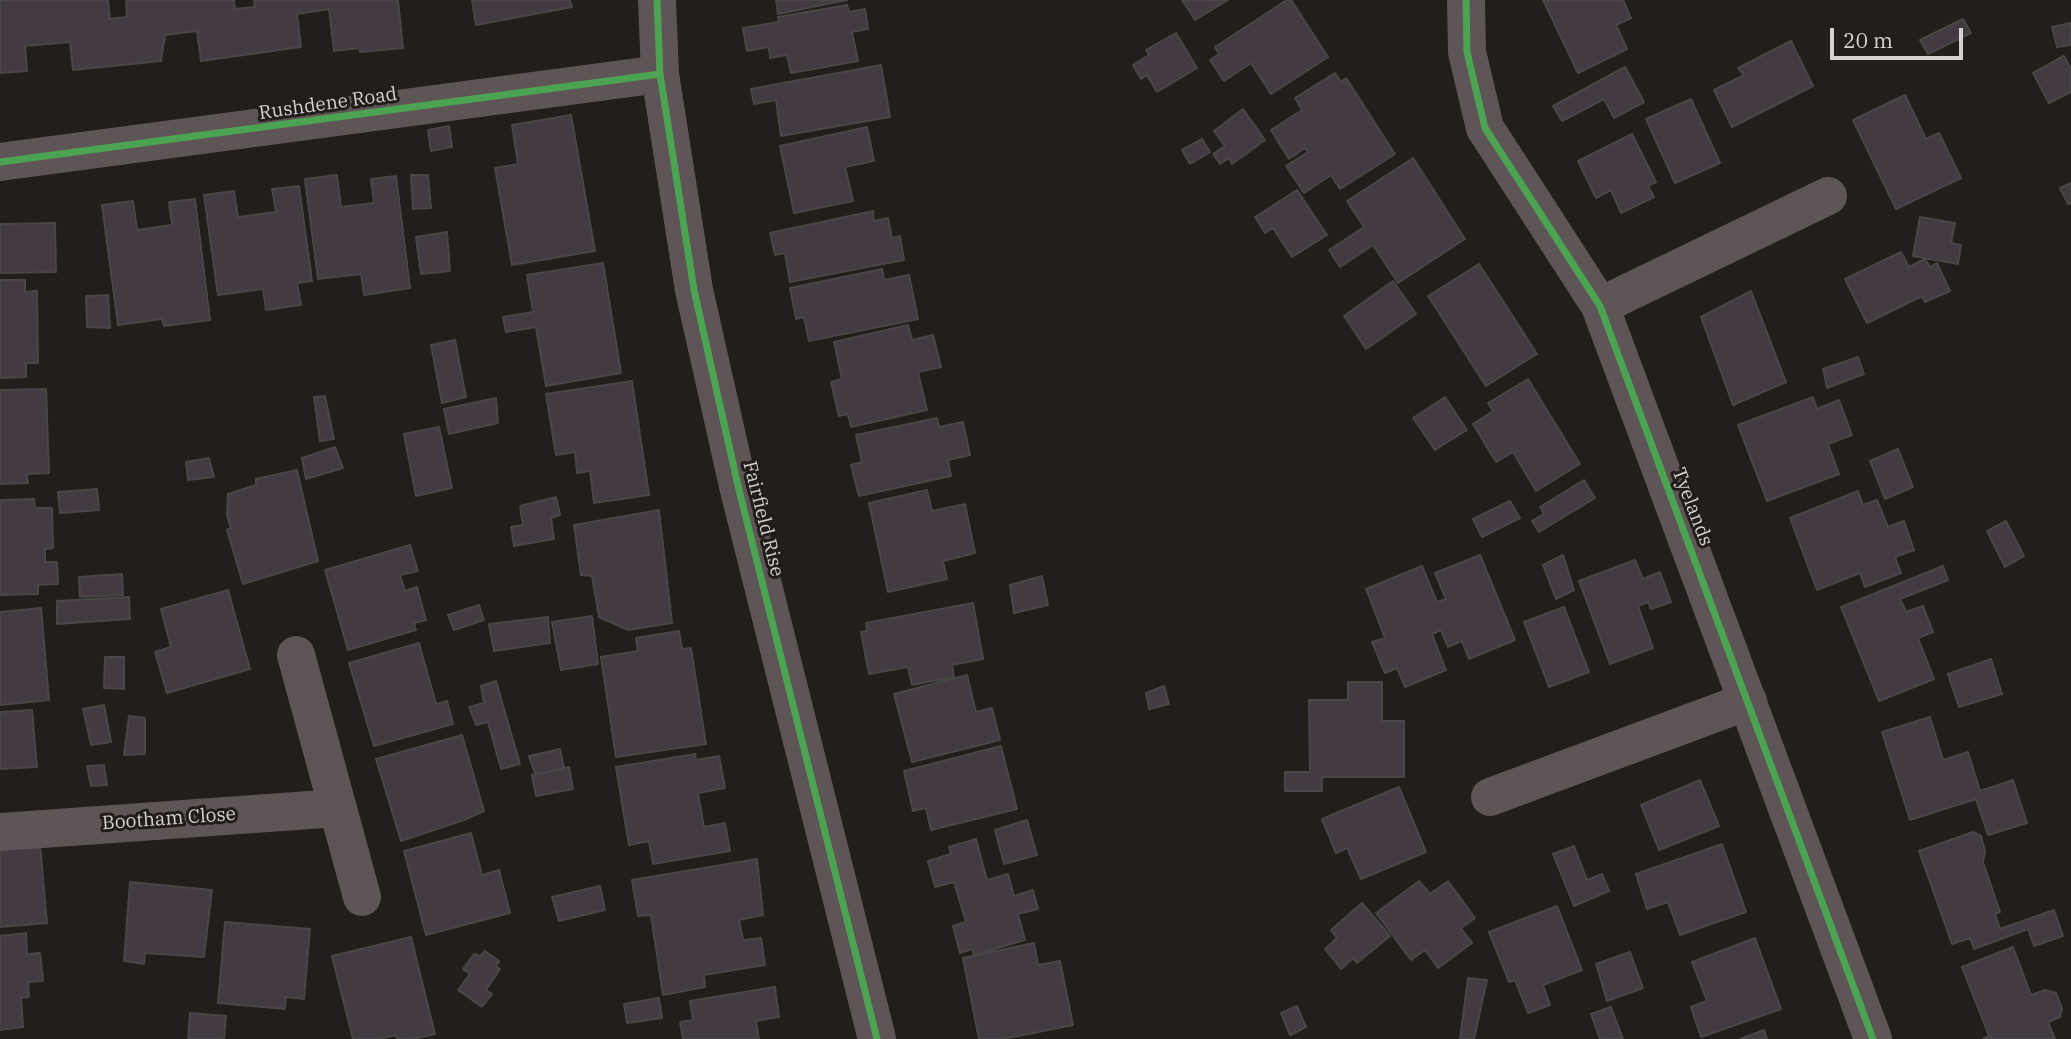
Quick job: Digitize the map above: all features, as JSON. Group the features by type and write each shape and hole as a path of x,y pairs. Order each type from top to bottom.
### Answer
{"street":[{"name":"Fairfield Rise","path":"657,0 660,74 694,290 739,490 877,1039"},
{"name":"Tyelands","path":"1466,0 1467,52 1485,128 1600,306 1873,1039"},
{"name":"Rushdene Road","path":"0,162 660,74"},
{"path":"1600,306 1828,196"},
{"path":"296,655 362,897"},
{"path":"1490,796 1748,701"},
{"name":"Bootham Close","path":"0,832 338,808"}],"building":[{"path":"0,0 108,0 110,19 127,17 126,0 234,0 235,9 255,7 254,0 398,0 403,48 360,52 360,48 334,51 329,9 297,14 301,47 201,61 197,31 165,35 161,61 73,70 70,42 25,46 27,71 0,73"},
{"path":"472,0 570,0 572,7 476,25"},
{"path":"776,0 847,0 778,14"},
{"path":"1182,0 1228,0 1195,20"},
{"path":"1287,0 1291,0 1328,57 1271,94 1251,63 1224,81 1210,60 1219,54 1215,47"},
{"path":"1543,0 1623,0 1631,18 1616,25 1627,49 1578,73"},
{"path":"847,5 849,12 865,9 868,29 852,32 858,61 791,73 787,55 770,58 769,47 747,51 743,28 779,22 778,17"},
{"path":"1963,19 1971,33 1928,54 1920,40"},
{"path":"2071,23 2071,45 2057,47 2052,27"},
{"path":"1176,33 1197,68 1157,92 1147,75 1141,79 1133,65 1149,55 1146,50"},
{"path":"1791,41 1813,86 1732,127 1714,90 1744,75 1738,68"},
{"path":"2064,56 2071,69 2071,92 2049,103 2033,73"},
{"path":"881,65 890,117 781,136 776,100 754,104 751,89"},
{"path":"1625,67 1644,102 1614,118 1604,99 1562,121 1553,106"},
{"path":"1335,73 1341,82 1346,78 1395,154 1340,189 1331,175 1304,193 1286,166 1308,152 1305,148 1289,159 1271,130 1302,110 1295,98"},
{"path":"1905,95 1926,139 1939,133 1961,178 1896,209 1853,120"},
{"path":"1691,99 1720,163 1675,183 1646,119"},
{"path":"1243,109 1265,140 1232,164 1229,158 1220,164 1213,154 1225,146 1214,131"},
{"path":"571,115 595,251 512,265 495,168 518,164 512,125"},
{"path":"449,126 452,147 431,151 428,130"},
{"path":"867,127 874,161 845,167 853,201 794,213 780,146"},
{"path":"1632,134 1656,182 1648,186 1654,197 1621,213 1611,190 1596,198 1578,161"},
{"path":"1202,139 1210,152 1190,164 1182,150"},
{"path":"1413,158 1465,239 1398,283 1373,245 1340,267 1329,250 1364,227 1347,201"},
{"path":"337,175 341,207 374,203 371,179 396,176 410,288 364,295 361,274 318,279 305,179"},
{"path":"411,175 428,175 431,208 413,209"},
{"path":"2071,183 2071,203 2068,204 2060,188"},
{"path":"299,186 312,281 297,283 301,305 266,310 263,289 218,295 204,195 234,191 238,217 276,212 272,189"},
{"path":"1297,190 1327,235 1292,257 1273,228 1265,233 1255,217"},
{"path":"195,199 210,320 164,326 162,319 118,325 102,205 133,201 137,230 172,225 169,202"},
{"path":"873,211 874,221 888,218 892,238 900,236 904,260 790,282 785,253 775,255 770,233"},
{"path":"1920,217 1955,223 1951,243 1961,245 1958,264 1913,256"},
{"path":"55,223 56,272 0,273 0,224"},
{"path":"447,232 450,271 421,274 416,237"},
{"path":"1901,252 1909,267 1925,259 1930,267 1937,263 1950,291 1925,302 1922,296 1867,323 1845,279"},
{"path":"603,263 621,373 546,386 536,327 506,332 503,317 533,312 527,275"},
{"path":"1479,264 1537,354 1486,386 1428,296"},
{"path":"882,269 884,280 909,275 918,319 809,341 804,317 796,319 790,288"},
{"path":"0,280 25,280 25,292 37,291 38,363 26,363 26,377 0,378"},
{"path":"1393,281 1416,314 1366,349 1344,316"},
{"path":"1751,291 1786,382 1733,405 1701,317"},
{"path":"108,295 110,328 87,327 86,296"},
{"path":"908,325 912,340 933,335 941,367 918,372 927,410 851,427 848,414 839,416 831,382 842,379 834,342"},
{"path":"455,340 466,397 442,403 431,345"},
{"path":"1858,357 1864,374 1827,388 1823,369"},
{"path":"1528,379 1580,464 1536,491 1513,452 1496,462 1473,424 1493,411 1488,403"},
{"path":"632,381 649,495 594,503 590,471 577,473 575,452 556,455 546,394"},
{"path":"46,389 49,473 27,474 28,483 0,484 0,390"},
{"path":"325,396 334,439 320,441 314,397"},
{"path":"1445,397 1467,430 1435,450 1413,418"},
{"path":"1813,397 1817,409 1839,400 1852,435 1828,444 1839,474 1767,501 1738,425"},
{"path":"496,398 498,423 449,434 444,409"},
{"path":"937,418 939,427 963,422 970,455 948,460 951,476 859,496 851,465 862,462 856,435"},
{"path":"439,427 452,488 416,496 404,434"},
{"path":"335,447 343,468 306,479 302,458"},
{"path":"1898,449 1913,487 1885,499 1870,461"},
{"path":"209,458 214,477 188,480 186,462"},
{"path":"297,470 318,561 243,584 227,530 231,528 227,516 228,494 256,485 256,479"},
{"path":"1584,480 1595,498 1539,532 1532,521 1544,514 1540,507"},
{"path":"97,489 99,510 60,513 58,492"},
{"path":"927,490 932,511 965,504 975,553 943,561 947,579 888,592 869,503"},
{"path":"1858,491 1863,505 1877,500 1888,527 1904,521 1914,550 1895,557 1901,573 1865,587 1860,573 1817,590 1790,518"},
{"path":"556,497 560,515 551,518 554,539 514,546 511,527 523,525 520,506"},
{"path":"34,499 35,508 52,508 53,548 45,549 45,562 57,562 58,584 38,585 38,594 0,595 0,500"},
{"path":"1510,501 1520,518 1482,537 1473,519"},
{"path":"659,510 672,623 628,630 599,617 592,576 581,575 574,525"},
{"path":"2006,521 2024,556 2005,567 1987,531"},
{"path":"410,545 418,571 400,575 405,591 417,587 426,620 414,623 416,630 348,650 325,570"},
{"path":"1480,555 1515,640 1469,659 1462,641 1448,647 1441,630 1432,634 1446,670 1405,687 1397,668 1385,673 1372,642 1385,638 1366,589 1422,566 1437,602 1446,599 1435,573"},
{"path":"1563,555 1574,590 1556,599 1543,565"},
{"path":"1635,560 1643,579 1660,572 1671,602 1651,609 1648,602 1638,606 1653,648 1610,664 1579,581"},
{"path":"1943,566 1948,580 1900,599 1906,612 1923,606 1933,632 1918,638 1934,679 1879,701 1841,607"},
{"path":"122,574 123,595 80,597 79,577"},
{"path":"1042,576 1048,605 1014,613 1010,585"},
{"path":"228,590 250,669 167,693 155,652 171,647 161,609"},
{"path":"129,597 130,619 57,624 57,601"},
{"path":"973,603 983,659 952,665 954,677 912,685 908,667 869,674 861,632 867,631 866,623"},
{"path":"479,605 484,620 454,630 448,615"},
{"path":"1564,607 1589,672 1549,687 1524,622"},
{"path":"41,608 49,700 0,705 0,612"},
{"path":"592,616 598,664 561,670 552,622"},
{"path":"548,617 550,643 494,651 489,624"},
{"path":"679,631 682,649 691,648 706,744 616,757 601,657 638,651 636,638"},
{"path":"419,643 436,704 447,701 453,724 374,746 349,663"},
{"path":"105,657 124,657 124,689 104,688"},
{"path":"1991,659 2002,694 1959,707 1948,674"},
{"path":"967,675 976,712 992,708 1000,740 912,762 894,694"},
{"path":"496,681 520,764 501,769 488,722 476,725 469,707 484,703 481,686"},
{"path":"1348,682 1382,682 1382,721 1404,721 1404,777 1322,777 1322,791 1285,791 1285,772 1310,772 1309,700 1348,700"},
{"path":"1164,686 1169,704 1149,709 1146,693"},
{"path":"104,705 111,742 91,745 83,709"},
{"path":"32,710 37,767 0,769 0,712"},
{"path":"129,716 145,718 145,754 124,755"},
{"path":"1930,717 1943,760 1968,752 1980,791 2013,780 2027,823 1988,835 1976,799 1910,820 1882,732"},
{"path":"462,735 484,811 401,841 376,759"},
{"path":"1001,746 1017,809 931,830 926,808 913,811 904,771"},
{"path":"560,749 564,769 535,774 529,756"},
{"path":"695,754 696,760 719,756 725,788 698,793 704,827 725,823 730,851 653,864 649,841 629,845 616,767"},
{"path":"104,765 107,785 91,786 87,766"},
{"path":"569,767 573,789 536,796 532,775"},
{"path":"1700,780 1719,826 1659,850 1641,805"},
{"path":"1399,787 1426,852 1361,879 1347,848 1336,853 1322,819"},
{"path":"1027,820 1037,855 1004,864 995,830"},
{"path":"1973,832 1981,836 1985,851 1983,862 2000,912 1995,914 2000,929 2054,910 2063,936 2034,946 2028,929 1974,949 1970,938 1952,944 1919,851"},
{"path":"471,833 482,875 499,870 510,913 426,935 404,851"},
{"path":"976,839 987,880 1008,874 1014,896 1033,890 1038,909 1018,914 1025,940 974,955 972,949 960,953 953,926 966,922 954,882 935,887 928,861 951,854 949,847"},
{"path":"1722,844 1746,912 1680,935 1668,902 1647,909 1636,874"},
{"path":"40,845 47,923 0,927 0,848"},
{"path":"1574,846 1587,880 1602,874 1609,891 1574,906 1553,854"},
{"path":"757,859 763,915 739,920 743,940 761,938 765,965 704,975 705,987 663,995 651,915 638,916 632,880"},
{"path":"1419,881 1430,894 1448,881 1475,918 1461,928 1472,943 1438,968 1425,950 1411,960 1376,913"},
{"path":"130,882 212,890 204,957 145,953 144,964 124,961"},
{"path":"600,886 605,910 559,921 552,897"},
{"path":"1362,903 1390,936 1357,963 1353,958 1341,969 1325,949 1337,938 1331,930"},
{"path":"1557,906 1582,970 1543,985 1550,1005 1528,1013 1515,980 1509,982 1489,932"},
{"path":"225,922 310,929 304,999 286,997 285,1009 218,1003"},
{"path":"26,933 27,954 40,953 43,981 28,982 29,997 21,998 23,1027 0,1030 0,936"},
{"path":"411,937 435,1034 413,1039 397,1039 396,1035 378,1039 353,1039 332,956"},
{"path":"1755,938 1781,1009 1701,1037 1691,1007 1707,1001 1692,962"},
{"path":"1034,943 1038,965 1060,961 1073,1025 1003,1039 979,1039 963,958"},
{"path":"2013,947 2031,995 2045,990 2056,993 2062,1008 2060,1017 2048,1022 2055,1039 1983,1039 1989,1036 1962,967"},
{"path":"485,951 499,961 496,966 500,969 486,990 492,994 482,1007 458,990 470,974 463,969 474,954 480,956"},
{"path":"1630,952 1643,988 1607,1001 1596,964"},
{"path":"1468,978 1487,980 1474,1039 1460,1039"},
{"path":"775,987 779,1017 756,1021 759,1039 683,1039 680,1022 693,1020 690,1001"},
{"path":"659,998 662,1018 627,1023 624,1004"},
{"path":"1297,1006 1306,1027 1290,1035 1281,1013"},
{"path":"1611,1007 1623,1039 1600,1039 1591,1014"},
{"path":"190,1013 226,1016 224,1039 188,1039"},
{"path":"1764,1030 1767,1039 1740,1039"}],"cycle path":[{"path":"657,0 660,74 694,290 739,490 877,1039"},
{"path":"1466,0 1467,52 1485,128 1600,306 1873,1039"},
{"path":"0,162 660,74"}]}
